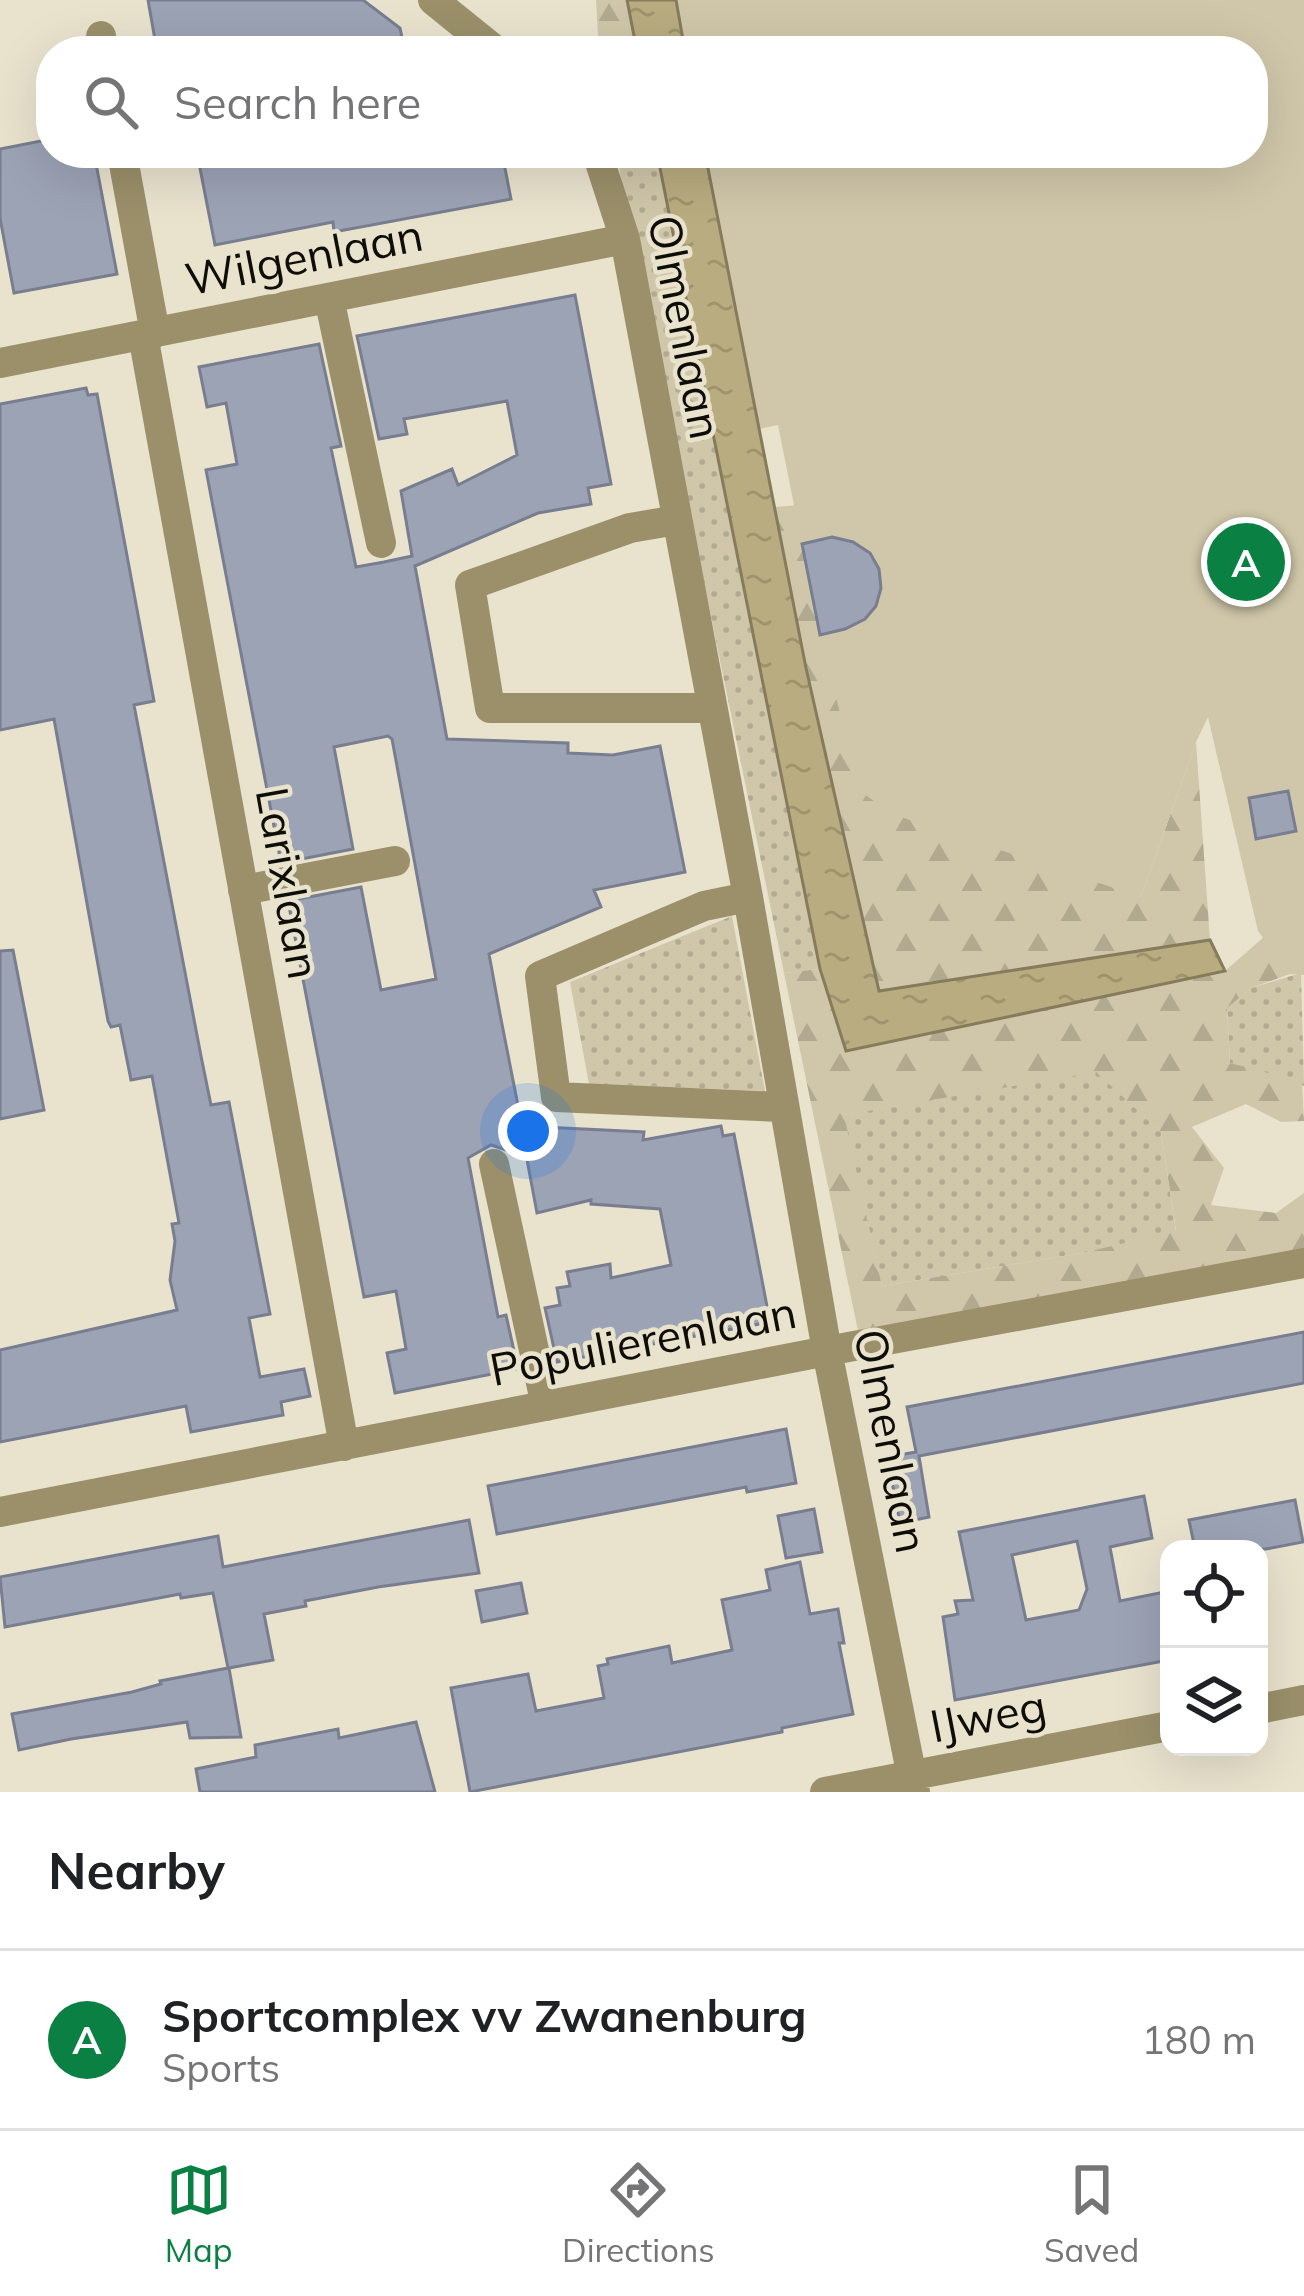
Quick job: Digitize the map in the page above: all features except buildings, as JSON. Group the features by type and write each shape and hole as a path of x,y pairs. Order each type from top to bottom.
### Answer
{"street":[{"path":"434,0 478,36"},
{"name":"Larixlaan","path":"124,168 243,890 344,1446"},
{"name":"Olmenlaan","path":"602,168 625,239 827,1351 913,1784"},
{"name":"Wilgenlaan","path":"0,363 625,239"},
{"path":"329,298 381,544"},
{"path":"677,520 630,528 470,585 490,708 711,708"},
{"path":"243,890 395,861"},
{"path":"748,897 704,906 540,976 556,1096 782,1107"},
{"path":"494,1163 546,1406"},
{"name":"Populierenlaan","path":"0,1512 1304,1263"},
{"path":"1268,1706 1304,1700"},
{"name":"IJweg","path":"825,1792 913,1784 1160,1728"}],"green space":[{"path":"596,0 627,0 634,36 598,36"},
{"path":"676,0 1304,0 1304,975 1290,974 1258,931 1208,717 1141,897 892,814 860,791 820,635 778,425 759,429 708,168 1268,168 1268,36 682,36"},
{"path":"619,168 660,168 820,969 784,973"},
{"path":"822,503 1141,897 1196,742 1210,940 879,991 775,507"},
{"path":"1304,902 1287,948 1290,974 1251,988 1227,1008 1230,1063 1302,1082 1304,1121 1281,1122 1246,1104 1192,1127 1224,1168 1211,1205 1276,1213 1304,1193 1304,1249 858,1331 784,973 820,969 846,1051 1225,971","holes":["1096,1072 1161,1132 1176,1231 1082,1253 882,1286 844,1115"]},
{"path":"732,916 765,1091 589,1084 570,982"},
{"path":"1301,973 1304,1086 1230,1063 1227,1007 1251,988"},
{"path":"1096,1071 1161,1132 1176,1232 1082,1253 882,1286 843,1115"}],"water":[{"path":"627,0 676,0 682,36 634,36"},
{"path":"660,168 708,168 806,668 879,991 1210,940 1225,971 846,1051 820,969"}],"place":[{"name":"Sportcomplex vv Zwanenburg","path":"1246,562"}]}
